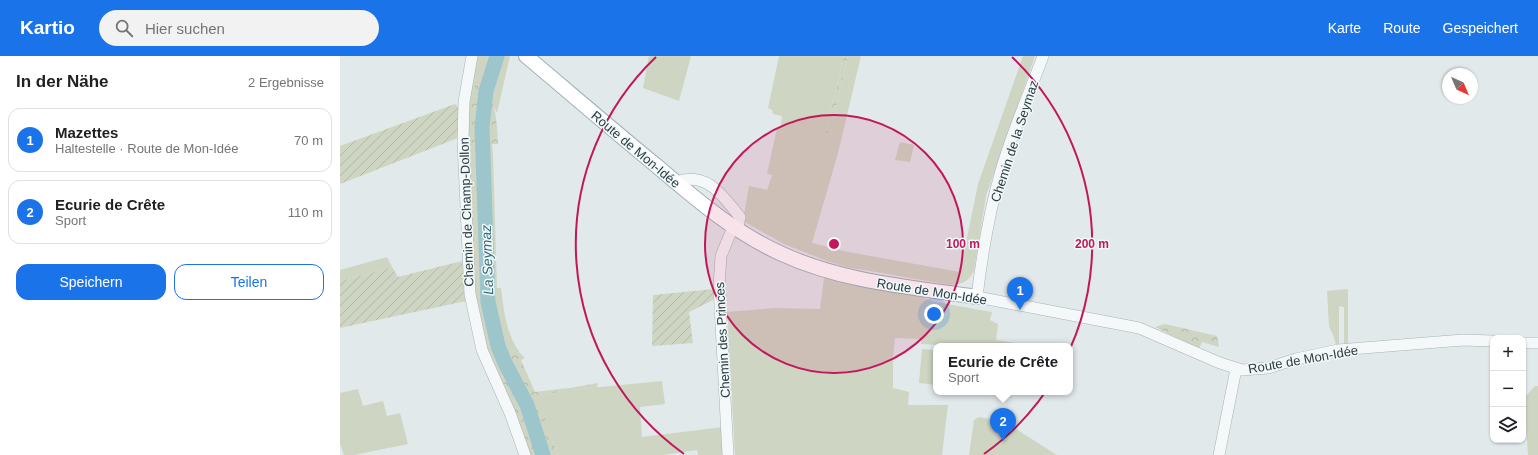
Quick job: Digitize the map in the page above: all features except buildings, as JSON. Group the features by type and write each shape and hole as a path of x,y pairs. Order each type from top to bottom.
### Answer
{"main road":[{"name":"Route de Mon-Idée","path":"526,56 676,182 735,229 782,255 838,274 877,282 976,297"}],"street":[{"name":"Chemin de Champ-Dollon","path":"472,56 464,102 463,141 470,294 482,350 510,413 525,455"},
{"name":"Chemin de la Seymaz","path":"976,297 987,232 999,177 1043,56"},
{"path":"676,182 688,178 710,183 740,217 735,229"},
{"name":"Chemin des Princes","path":"728,455 719,286 721,256 724,244 735,229"},
{"name":"Route de Mon-Idée","path":"976,297 1139,328 1236,369 1268,368 1300,358 1338,350 1463,340 1490,341"},
{"path":"1526,343 1538,344"},
{"path":"1219,455 1236,369"}],"green space":[{"path":"476,56 510,56 497,113 483,85 476,83 471,156 493,154 497,288 501,288 509,330 515,346 520,353 510,351 511,372 498,378 488,355 475,300 467,117"},
{"path":"649,56 691,56 679,101 643,88"},
{"path":"779,56 844,56 826,132 830,133 848,56 861,56 838,153 812,243 848,252 960,272 978,184 1023,56 1035,56 986,196 974,270 968,279 962,283 951,285 847,267 827,261 784,244 743,221 749,186 767,190 772,175 767,174 777,128 780,128 782,116 773,114 772,110 768,108"},
{"path":"844,56 848,56 830,133 826,132"},
{"path":"476,82 483,86 492,101 496,118 498,144 492,144 493,154 471,156 471,102"},
{"path":"455,104 459,108 458,138 340,184 340,146"},
{"path":"900,142 914,145 910,162 895,160"},
{"path":"387,257 392,267 340,281 340,270"},
{"path":"462,261 466,301 340,328 340,281 392,267 398,277"},
{"path":"824,278 919,296 935,302 992,312 990,320 998,324 996,340 1015,343 933,343 933,345 921,344 921,339 895,338 893,357 893,388 909,392 908,405 948,405 942,455 735,455 727,312 775,308 820,309"},
{"path":"714,289 715,299 689,312 693,343 652,346 653,295"},
{"path":"1348,289 1348,343 1344,344 1344,307 1339,306 1339,345 1336,345 1329,326 1327,291"},
{"path":"1165,324 1217,336 1219,347 1202,342 1199,349 1155,327"},
{"path":"922,349 933,350 933,385 919,383"},
{"path":"510,351 520,353 525,358 521,360 535,392 559,389 560,392 537,395 557,455 529,455 523,431 498,378 511,372 505,358"},
{"path":"662,381 665,404 640,407 642,437 723,427 724,455 698,455 697,450 663,455 557,455 536,395 560,392 559,389 570,388 570,390"},
{"path":"598,383 597,388 570,390 570,388"},
{"path":"1535,386 1538,386 1538,455 1528,455 1526,396"},
{"path":"358,389 363,406 383,401 387,416 400,413 408,444 354,455 344,455 340,444 340,393"},
{"path":"979,417 1005,422 1057,455 969,455 974,420"}],"waterway":[{"name":"La Seymaz","path":"497,56 486,91 482,127 488,302 498,346 505,363 527,405 543,455"}],"place":[{"name":"Mazettes","path":"1020,310"},
{"name":"Ecurie de Crête","path":"1003,441"}]}
